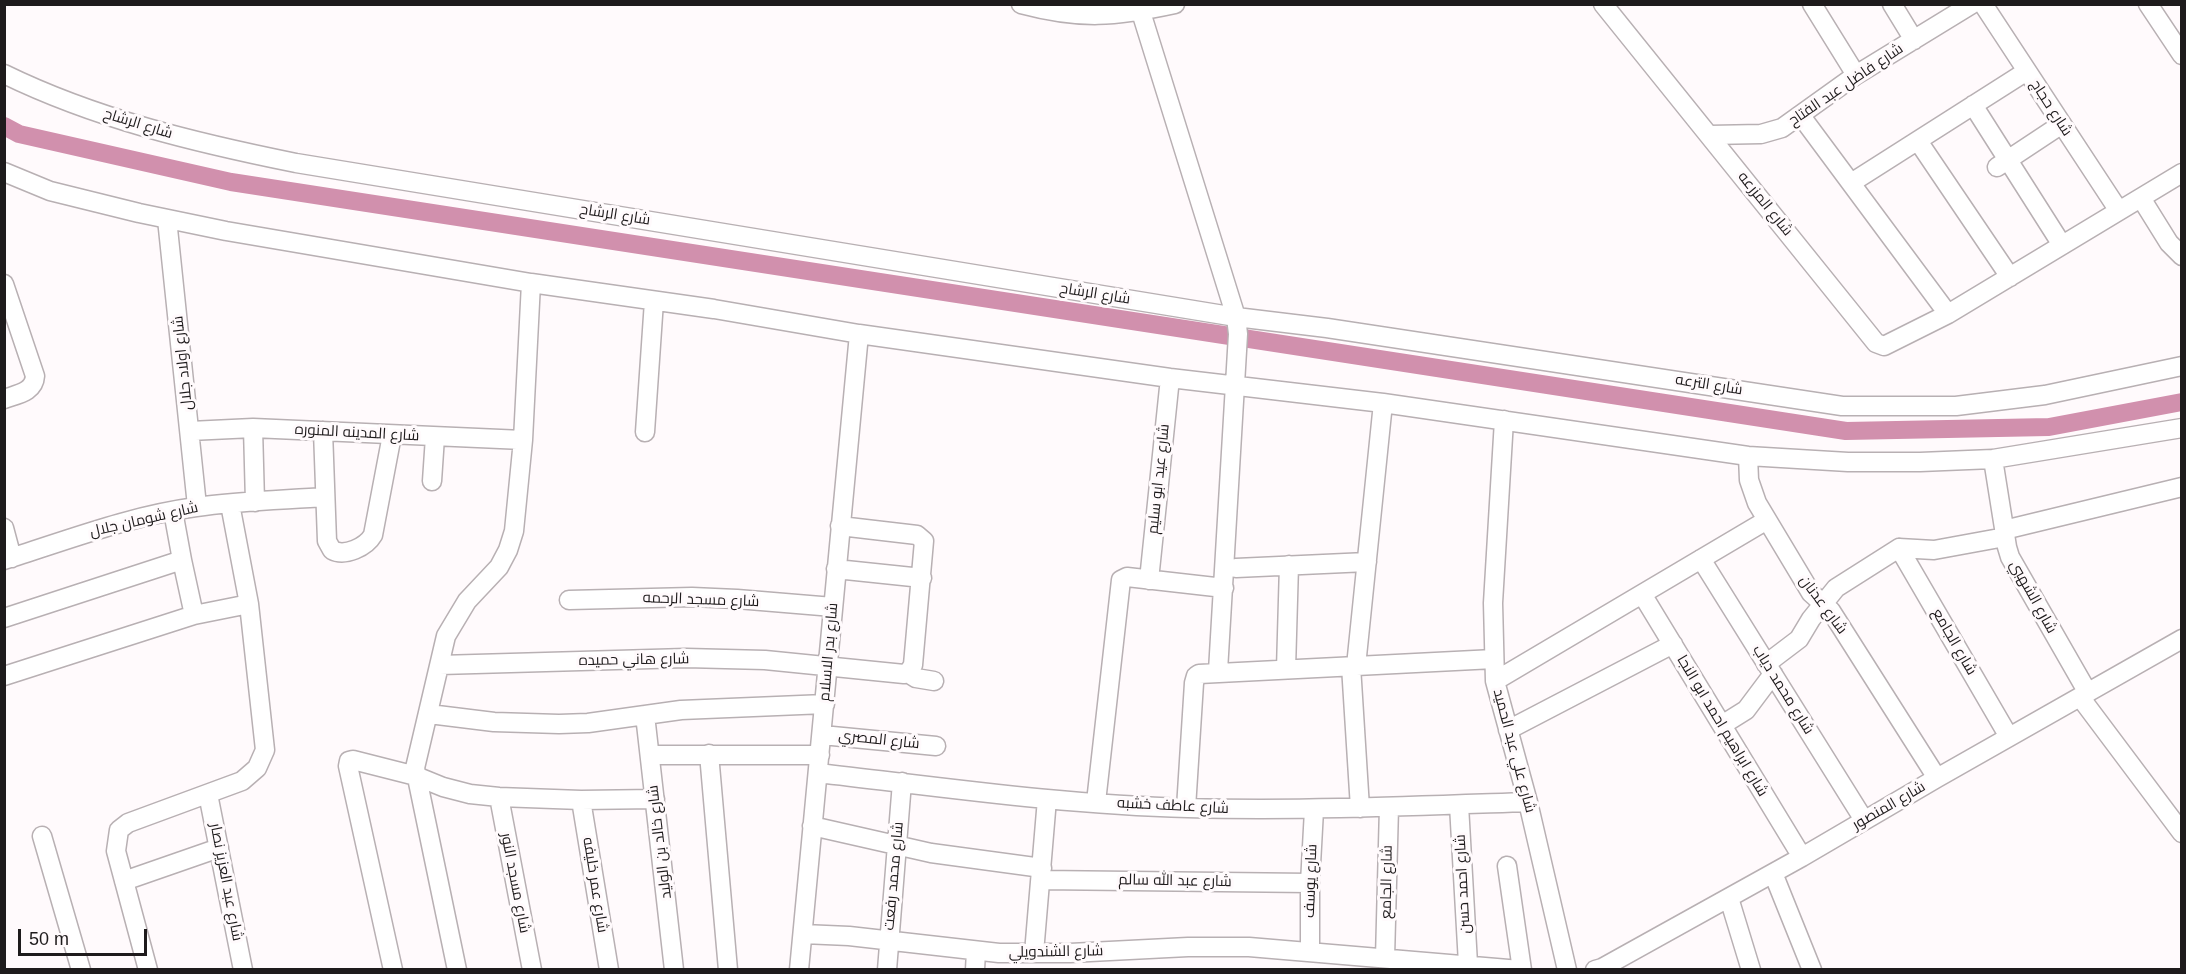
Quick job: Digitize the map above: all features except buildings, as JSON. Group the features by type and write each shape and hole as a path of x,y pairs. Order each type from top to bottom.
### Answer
{"street":[{"path":"1021,4 1075,15 1106,16 1141,12 1175,4"},
{"name":"شارع المزرعه","path":"1603,4 1876,343 1888,346 1948,314 2181,173"},
{"path":"1812,4 1856,75"},
{"path":"1892,4 1914,40"},
{"name":"شارع فاضل عبد الفتاح","path":"1710,135 1768,133 1782,128 1856,75 1972,4"},
{"name":"شارع حجاج","path":"1983,4 2119,211"},
{"path":"2148,4 2181,55"},
{"path":"1141,12 1237,326 1218,671"},
{"path":"1851,183 2027,71"},
{"name":"شارع الرشاح","path":"4,74 80,105 150,129 223,149 296,164 1237,326"},
{"path":"1973,105 2002,163 2062,245"},
{"path":"1801,116 1948,314"},
{"path":"2002,163 2062,124"},
{"path":"1918,141 2010,277"},
{"path":"4,172 50,191 167,219 531,283 859,334 1235,387 1383,403 1748,456 1848,462 1993,459 2181,428"},
{"path":"2141,198 2169,243 2181,256"},
{"name":"شارع اولاد جلال","path":"167,219 196,506"},
{"path":"458,969 416,763 446,636 467,601 499,567 514,531 523,440 531,283"},
{"path":"4,284 11,326 35,376 29,390 4,399"},
{"path":"645,432 654,301"},
{"name":"شارع الترعه","path":"1237,326 1327,328 1842,405 1956,406 2046,394 2181,366"},
{"name":"شارع بدر الاسلام","path":"799,969 859,334"},
{"name":"شارع عيد ابو سليم","path":"1149,580 1170,378"},
{"path":"1360,808 1353,666 1367,562 1383,403"},
{"name":"شارع علي عبد الحميد","path":"1504,420 1493,603 1495,681 1528,802 1567,969"},
{"path":"253,428 255,502"},
{"name":"شارع المدينه المنوره","path":"190,431 253,428 523,440"},
{"path":"323,431 328,546 342,553 364,545 373,535 392,435"},
{"path":"432,481 435,437"},
{"name":"شارع عدنان","path":"1748,456 1752,492 1767,520 1811,593 1831,611 1937,778"},
{"name":"شارع الشهبي","path":"1993,459 2004,533 2015,566 2084,695 2181,834"},
{"path":"1722,725 1746,710 1770,669 1799,639 1811,619 1836,588 1899,548 1934,550 2181,487"},
{"name":"شارع شومان جلال","path":"8,559 109,525 196,506 325,497"},
{"path":"148,969 116,851 119,830 128,823 242,781 257,768 265,750 249,604 230,504"},
{"path":"173,511 194,615"},
{"path":"1495,681 1767,520"},
{"path":"840,526 921,537 925,546 922,578 913,665 908,673"},
{"path":"4,528 8,559"},
{"name":"شارع الجامع","path":"1899,548 2009,737"},
{"name":"شارع محمد دياب","path":"1701,559 1864,820"},
{"path":"4,618 182,560"},
{"path":"1236,568 1367,562"},
{"path":"1286,669 1289,566"},
{"path":"836,570 922,578"},
{"path":"1096,802 1121,580 1127,577 1224,588"},
{"name":"شارع ابراهيم احمد ابو النجا","path":"1642,594 1802,857"},
{"name":"شارع مسجد الرحمه","path":"569,600 692,597 833,607"},
{"path":"4,676 194,615 249,604"},
{"name":"شارع المنصور","path":"1600,969 1802,857 2181,639"},
{"path":"1508,730 1672,644"},
{"name":"شارع هاني حميده","path":"440,665 686,658 828,665 908,673 916,678 934,681"},
{"path":"1186,808 1194,679 1199,674 1218,671 1494,659"},
{"path":"429,714 494,722 559,724 588,723 681,710 825,704"},
{"name":"شارع خالد بن الوليد","path":"645,715 674,969"},
{"name":"شارع المصري","path":"822,735 936,746"},
{"name":"شارع عاطف خشبه","path":"650,754 709,754 819,764 902,782 1047,799 1186,808 1314,810 1528,802"},
{"path":"709,754 728,969"},
{"path":"393,969 348,763 353,760 417,776 456,791 499,797 581,800 655,799"},
{"name":"شارع محمد رفعت","path":"886,969 902,782"},
{"name":"شارع عبد العزيز نصار","path":"208,794 243,969"},
{"name":"شارع مسجد النور","path":"499,797 532,969"},
{"path":"1035,958 1047,799"},
{"name":"شارع عمر خليفه","path":"581,800 609,969"},
{"name":"شارع احمد حسن","path":"1459,805 1468,964"},
{"name":"شارع الجامع","path":"1385,958 1389,807"},
{"name":"شارع يوسف","path":"1310,952 1310,883 1314,810"},
{"name":"شارع عبد الله سالم","path":"813,826 931,853 1041,874 1310,883"},
{"path":"42,836 81,969"},
{"path":"124,881 219,848"},
{"path":"1507,866 1521,969"},
{"path":"1773,873 1812,969"},
{"path":"1729,898 1751,969"},
{"name":"شارع الشندويلي","path":"803,934 849,936 889,942 976,960 1035,958 1069,961 1218,946 1521,969"}],"waterway":[{"path":"4,126 19,134 231,182 1846,431 2049,427 2182,402"}]}
